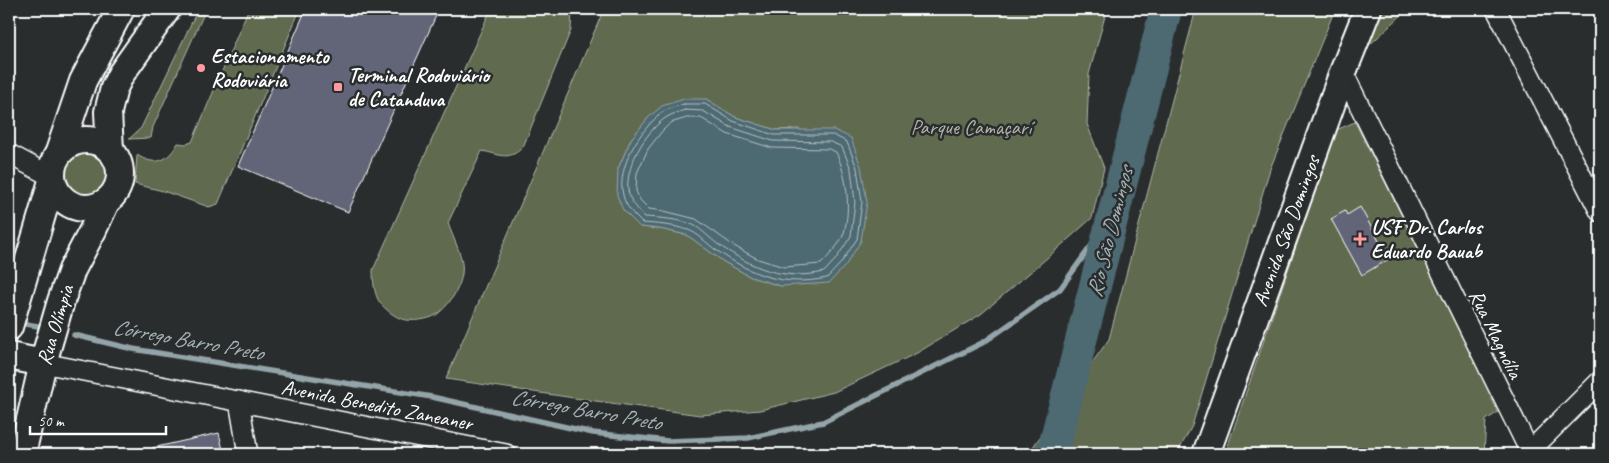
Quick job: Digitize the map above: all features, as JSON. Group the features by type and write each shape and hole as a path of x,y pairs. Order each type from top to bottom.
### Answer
{"main road":[{"name":"Rua Olímpia","path":"9,327 18,268 83,81 122,9"},
{"path":"110,150 108,112 114,88 121,74 167,9"},
{"name":"Avenida São Domingos","path":"1206,454 1342,72 1368,9"},
{"path":"84,140 102,144 110,150 118,164 120,175 115,190 106,202 88,208 78,207 62,198 56,190 55,166 66,146 84,140"},
{"name":"Rua Olímpia","path":"22,454 43,363 72,270 94,230 106,202"},
{"path":"9,356 43,363"}],"street":[{"path":"1496,9 1600,212"},
{"name":"Rua Magnólia","path":"1342,72 1530,453"},
{"path":"16,158 55,166"},
{"name":"Avenida Benedito Zaneaner","path":"43,363 506,454"},
{"path":"1530,453 1600,381"},
{"path":"239,401 248,454"}],"green space":[{"path":"198,9 206,9 153,127 151,138 129,139 141,128"},
{"path":"247,9 297,9 299,12 218,204 209,207 163,191 135,184 137,155 150,161 161,160 170,154 178,143 186,144 192,142"},
{"path":"491,9 572,9 571,30 523,147 518,152 508,156 482,151 448,223 462,262 461,280 453,297 433,317 415,320 402,319 380,303 375,292 373,270"},
{"name":"Parque Camaçarí","path":"604,9 1107,9 1089,74 1087,124 1104,168 1092,218 981,314 917,353 834,392 760,410 700,415 446,379","holes":["706,99 735,117 776,130 799,129 781,286 751,277 724,262 687,235 640,227 618,169 631,139 649,117"]},
{"path":"1196,9 1335,9 1270,169 1192,426 1177,454 1028,454 1109,339"},
{"path":"1378,9 1407,10 1361,53"},
{"path":"1355,122 1500,411 1486,420 1484,454 1225,454 1336,130"},
{"path":"82,151 92,151 101,155 107,161 110,166 110,184 101,195 92,199 82,199 73,195 67,189 63,180 63,170 67,161 73,155"}],"water":[{"path":"684,99 706,99 735,117 776,130 834,130 851,138 861,167 867,202 861,241 845,266 829,283 781,286 751,277 724,262 687,235 640,227 623,210 617,195 618,169 631,139 649,117 662,106"}],"building":[{"name":"Terminal Rodoviário de Catanduva","path":"306,9 439,9 348,212 238,166"},
{"name":"USF Dr. Carlos Eduardo Bauab","path":"1360,207 1389,259 1362,275 1331,219 1345,211 1347,215"},
{"path":"219,433 224,454 153,454 152,448"}],"waterway":[{"name":"Rio São Domingos","path":"1052,454 1166,9"},
{"name":"Córrego Barro Preto","path":"74,335 133,349 432,397 593,433 668,441 748,438 823,422 984,342 1060,289 1115,213"},
{"name":"Córrego Barro Preto","path":"26,324 38,326"}],"place":[{"name":"Estacionamento Rodoviária","path":"201,68"},
{"name":"Terminal Rodoviário de Catanduva","path":"338,87"},
{"name":"USF Dr. Carlos Eduardo Bauab","path":"1360,239"}]}
